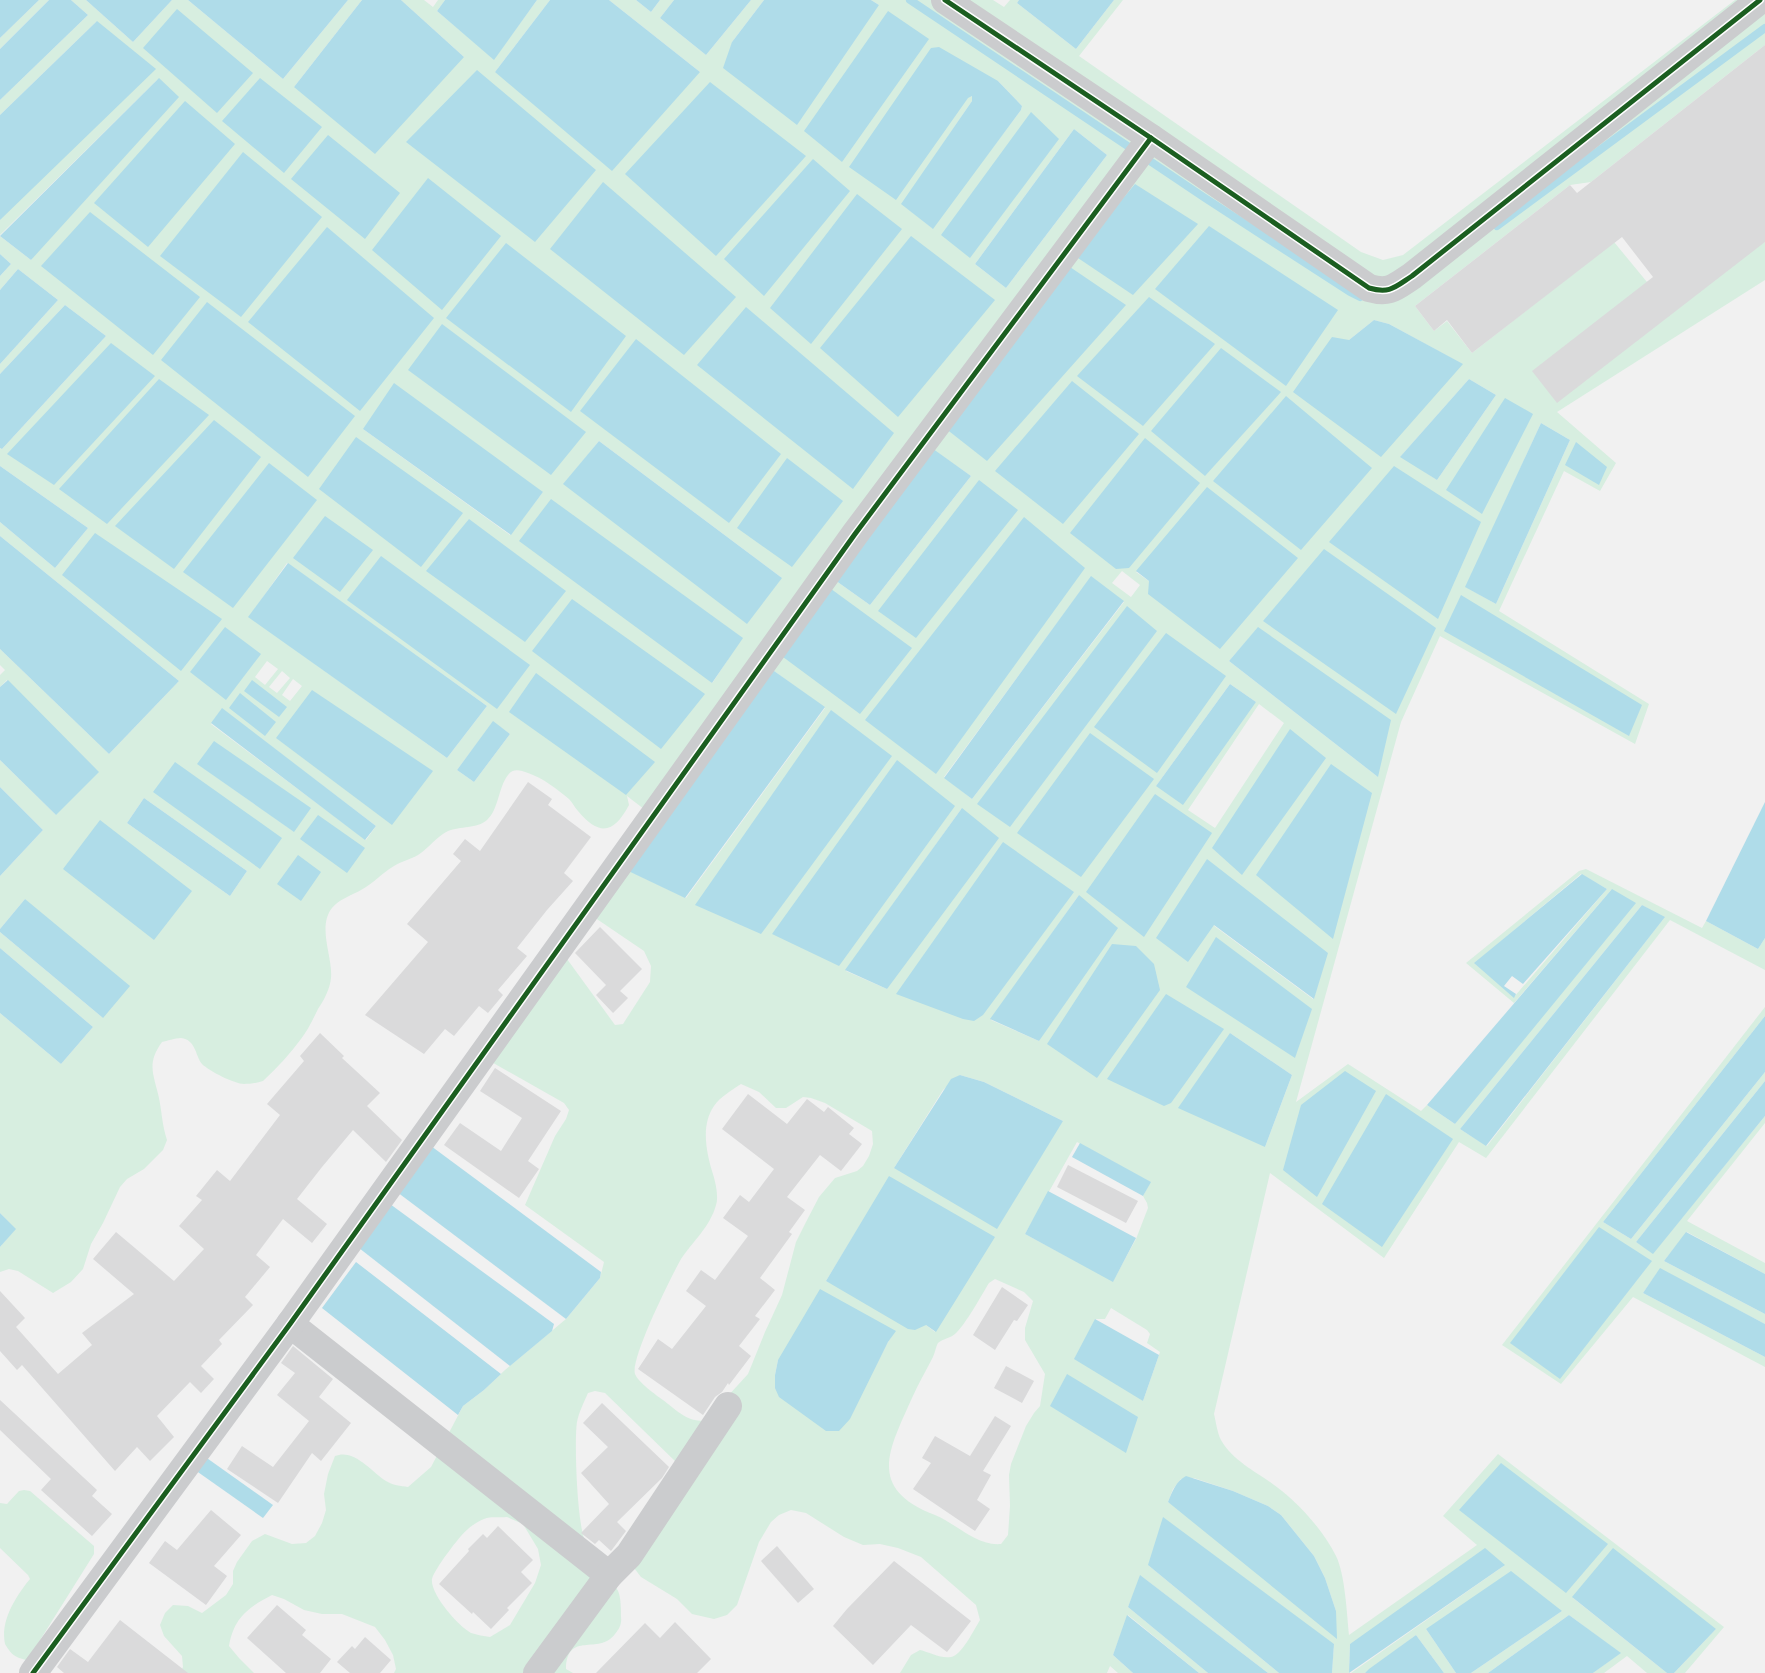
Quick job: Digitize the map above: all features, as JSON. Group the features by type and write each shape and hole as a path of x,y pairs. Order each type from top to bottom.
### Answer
{"street":[{"path":"945,0 1142,150 1369,288 1380,291 1390,290 1412,276 1760,0"},
{"path":"33,1673 290,1324 855,534 1142,150"},
{"path":"290,1324 609,1575"},
{"path":"538,1673 609,1575 629,1555 728,1406"}],"green space":[{"path":"39,0 49,0 0,49 0,38"},
{"path":"71,0 86,0 133,42 172,0 188,0 283,79 348,0 362,0 294,87 464,57 401,0 424,0 433,7 438,0 445,0 437,11 494,59 537,0 550,0 495,72 700,72 609,0 636,0 651,12 660,0 674,0 660,18 706,55 751,0 764,0 732,42 879,5 871,0 993,0 1004,7 1010,0 1019,0 1017,3 1076,49 1114,0 1123,0 1079,56 1361,252 1383,260 1403,255 1735,0 1765,0 1765,45 1591,182 1570,185 1415,306 1434,331 1447,321 1472,353 1614,242 1647,282 1765,242 1765,280 1557,412 1616,463 1600,491 1564,471 1499,611 1649,704 1635,744 1440,636 1401,722 1296,1102 1348,1064 1421,1111 1427,1105 1455,1124 1612,889 1514,1003 1466,963 1579,871 1586,869 1702,928 1706,921 1758,949 1765,938 1765,970 1670,920 1486,1158 1459,1142 1384,1258 1270,1173 1214,1414 1221,1440 1234,1456 1298,1505 1319,1529 1331,1547 1342,1573 1349,1635 1477,1545 1443,1516 1498,1454 1724,1627 1685,1673 1674,1673 1716,1629 1573,1598 1667,1673 1647,1673 1627,1656 1604,1673 1593,1673 1620,1653 1569,1615 1488,1673 1471,1673 1562,1611 1426,1629 1456,1673 1444,1673 1416,1635 1365,1673 1351,1673 1505,1565 1350,1644 1349,1673 1332,1673 1334,1644 1148,1565 1279,1673 1268,1673 1141,1576 1128,1607 1208,1673 1199,1673 1128,1615 1113,1655 1133,1673 1118,1673 1110,1666 1107,1673 900,1673 911,1655 920,1650 939,1656 955,1656 967,1642 980,1620 976,1605 921,1557 898,1548 880,1544 863,1545 844,1537 806,1513 791,1510 779,1515 771,1522 759,1542 737,1605 727,1615 714,1619 692,1614 677,1599 641,1577 634,1568 677,1463 605,1393 595,1391 588,1393 577,1422 576,1465 578,1503 586,1543 615,1585 619,1594 621,1622 616,1632 608,1640 572,1650 568,1657 566,1669 573,1673 394,1673 396,1669 393,1655 375,1627 342,1614 322,1614 304,1610 272,1595 249,1609 243,1615 231,1636 229,1646 254,1673 180,1673 183,1667 182,1656 164,1636 160,1625 165,1613 173,1605 188,1606 202,1613 226,1595 233,1584 233,1571 237,1562 252,1541 265,1534 292,1544 306,1543 315,1536 326,1510 324,1494 328,1474 335,1456 349,1455 362,1462 388,1482 408,1487 431,1467 463,1406 566,1319 600,1278 604,1262 525,1205 555,1136 566,1119 569,1110 564,1103 481,1056 559,948 615,1025 623,1024 650,982 651,966 644,951 585,911 653,816 627,796 629,805 618,821 612,826 600,828 586,819 569,799 555,788 534,775 514,770 505,780 494,810 487,820 478,825 453,829 444,833 418,855 394,866 366,887 341,900 332,908 326,924 331,970 328,990 304,1036 263,1081 244,1084 229,1080 205,1067 190,1042 186,1039 179,1038 162,1042 154,1057 153,1070 167,1140 163,1150 144,1169 127,1179 120,1187 91,1244 83,1269 71,1282 53,1293 18,1271 9,1269 0,1272 0,1247 15,1229 0,1213 0,1013 61,1064 93,1027 0,948 0,932 103,1018 25,899 0,929 0,876 43,830 0,787 0,760 56,815 7,680 0,687 0,675 5,670 0,665 0,649 109,754 179,681 0,536 0,522 55,568 88,528 0,466 0,448 2,449 106,336 65,305 0,374 0,364 58,300 18,269 0,290 0,276 11,264 0,254 0,236 31,260 158,79 0,235 0,220 97,21 0,115 0,100 88,15","holes":["998,81 1022,106 1021,110 932,228 902,204 972,101 972,96 968,98","1074,129 1107,155 1006,288 975,264","1374,320 1389,324 1462,364 1349,340","1469,379 1496,395 1437,480 1401,456","1541,423 1570,440 1496,604 1466,587","363,429 542,492 543,492 510,535","599,441 782,578 564,484","929,447 971,476 870,605 832,578","551,500 742,638 712,683","1298,558 1149,581 1136,572","287,563 487,706 447,758 249,617","1122,571 1140,585 1131,597 1112,583","1091,577 1124,602 972,799 944,777","1258,628 1378,777 1229,661","267,661 278,669 265,685 255,677","767,666 825,708 686,898 623,868","282,671 290,678 277,693 269,687","293,679 302,686 290,701 282,695","1230,684 1256,702 1157,786","1259,704 1284,723 1215,828 1188,810","222,709 376,826 366,840 211,724","493,722 510,734 474,782 457,770","198,764 310,808 293,831","144,798 247,871 230,896 127,823","962,808 887,989 846,971 846,970","1581,874 1607,889 1514,997 1475,963","1079,895 1039,1041 991,1019","1642,905 1664,918 1487,1146 1460,1129","1213,925 1327,953 1314,998 1313,999","1230,1033 1292,1075 1265,1147","960,1075 984,1082 1063,1121 894,1168 943,1090","741,1084 759,1092 776,1108 786,1108 803,1097 811,1098 825,1103 872,1131 873,1144 863,1166 857,1171 835,1178 819,1197 796,1242 782,1295 748,1374 706,1420 700,1421 683,1415 648,1388 635,1374 635,1365 652,1318 669,1282 681,1259 710,1220 716,1205 716,1188 708,1155 706,1129 710,1113 726,1094","1077,1142 1150,1182 1143,1196 1148,1208 1136,1239 1113,1281 1025,1234","890,1176 935,1332 926,1325 826,1281","995,1279 1024,1292 1033,1301 1025,1328 1025,1340 1045,1374 1040,1406 1026,1426 1011,1464 1009,1475 1010,1506 1008,1535 1001,1544 983,1542 913,1504 899,1493 891,1480 889,1466 896,1434 914,1393 933,1357 937,1344 955,1334 973,1310 989,1283","1111,1308 1147,1330 1150,1334 1147,1343 1160,1352 1143,1401 1095,1319 1105,1319","895,1331 865,1386 775,1388 778,1360","1194,1478 1233,1491 1268,1506 1281,1515 1314,1556 1325,1578 1336,1611 1168,1502 1173,1489 1181,1479","507,1517 523,1524 538,1549 541,1565 535,1583 510,1625 490,1637 471,1633 459,1624 435,1593 432,1579 442,1561 464,1533 471,1526 487,1518"]},
{"path":"1765,1007 1765,1016 1603,1222 1631,1239 1765,1072 1765,1081 1636,1242 1653,1253 1765,1116 1765,1123 1687,1221 1765,1263 1765,1274 1687,1232 1664,1261 1765,1314 1765,1324 1660,1269 1643,1293 1765,1357 1765,1367 1633,1297 1561,1384 1502,1345"},
{"path":"19,1491 30,1491 94,1546 94,1554 26,1660 11,1653 5,1644 4,1635 10,1609 30,1579 0,1548 0,1503 7,1504"}],"water":[{"path":"0,0 39,0 0,38"},
{"path":"49,0 71,0 88,15 0,100 0,49"},
{"path":"86,0 172,0 133,42"},
{"path":"188,0 348,0 283,79"},
{"path":"362,0 401,0 464,57 375,154 294,87"},
{"path":"445,0 537,0 494,60 437,11"},
{"path":"550,0 609,0 700,72 612,171 495,72"},
{"path":"636,0 660,0 651,12"},
{"path":"674,0 751,0 706,55 660,18"},
{"path":"764,0 871,0 879,5 797,125 723,68 732,42"},
{"path":"1019,0 1114,0 1076,49 1017,3"},
{"path":"177,9 253,73 217,113 143,48"},
{"path":"888,11 929,39 842,162 804,131"},
{"path":"97,21 156,69 0,220 0,115"},
{"path":"939,47 998,81 1022,106 1021,110 933,229 901,204 972,101 972,96 968,98 896,200 849,167 931,48"},
{"path":"477,70 596,170 535,242 406,142"},
{"path":"159,78 179,97 31,260 0,236"},
{"path":"260,78 322,127 284,173 222,121"},
{"path":"710,82 806,156 716,256 625,174"},
{"path":"185,101 235,144 148,247 94,203"},
{"path":"1031,112 1059,139 970,258 941,235"},
{"path":"1074,129 1107,155 1006,288 975,264"},
{"path":"328,135 400,193 365,239 291,179"},
{"path":"243,152 322,217 241,317 160,256"},
{"path":"813,159 850,191 764,296 724,259"},
{"path":"428,178 501,236 442,310 372,250"},
{"path":"603,182 736,297 684,355 550,249"},
{"path":"1135,184 1198,224 1133,295 1075,256"},
{"path":"857,194 902,229 811,344 770,308"},
{"path":"90,212 200,297 153,355 41,266"},
{"path":"1209,226 1338,310 1286,386 1155,289"},
{"path":"327,227 434,318 360,411 248,322"},
{"path":"911,236 995,300 898,417 820,348"},
{"path":"506,243 626,336 571,412 446,318"},
{"path":"0,254 11,264 0,276"},
{"path":"1070,267 1126,305 987,461 945,428"},
{"path":"18,269 58,300 0,364 0,290"},
{"path":"1149,297 1215,344 1143,426 1077,376"},
{"path":"207,302 355,416 308,477 161,360"},
{"path":"65,305 106,336 2,449 0,448 0,374"},
{"path":"746,307 894,433 853,489 697,365"},
{"path":"1374,320 1389,324 1463,364 1381,457 1293,392 1332,337 1349,340"},
{"path":"442,324 586,432 551,475 408,370"},
{"path":"636,339 781,454 729,523 580,411"},
{"path":"111,343 155,376 54,485 7,454"},
{"path":"1221,348 1281,392 1205,476 1151,431"},
{"path":"159,379 209,415 107,524 59,489"},
{"path":"1469,379 1496,395 1437,480 1400,457"},
{"path":"1072,381 1139,434 1063,524 995,471"},
{"path":"394,383 543,492 511,535 363,429"},
{"path":"1286,396 1372,468 1301,550 1213,481"},
{"path":"1505,398 1533,414 1482,514 1446,490"},
{"path":"214,420 261,457 174,569 115,526"},
{"path":"1541,423 1570,440 1496,604 1465,587"},
{"path":"356,437 463,513 421,567 319,489"},
{"path":"1145,438 1200,483 1129,568 1116,569 1070,533"},
{"path":"599,441 782,578 747,624 563,484"},
{"path":"1576,442 1607,467 1599,485 1565,465"},
{"path":"929,446 971,476 870,605 832,578"},
{"path":"787,458 843,501 792,567 737,528"},
{"path":"269,463 317,500 233,608 183,572"},
{"path":"0,466 88,528 55,568 0,522"},
{"path":"1394,466 1481,522 1438,619 1329,542"},
{"path":"979,480 1018,510 916,638 878,611"},
{"path":"1207,487 1298,558 1220,649 1148,594 1149,581 1136,571"},
{"path":"551,499 743,638 712,683 519,541"},
{"path":"325,516 373,550 340,592 293,558"},
{"path":"1024,517 1085,568 936,774 865,720"},
{"path":"469,519 566,591 525,642 426,571"},
{"path":"95,533 222,619 181,671 62,575"},
{"path":"0,536 179,681 109,754 0,649"},
{"path":"1324,549 1436,628 1396,714 1263,621"},
{"path":"381,556 530,665 497,709 347,600"},
{"path":"288,563 487,706 447,758 248,617"},
{"path":"1091,576 1124,601 972,799 944,778"},
{"path":"827,586 912,648 860,714 779,654"},
{"path":"1461,595 1642,705 1629,736 1444,631"},
{"path":"572,599 705,694 661,749 532,651"},
{"path":"1127,606 1157,631 1010,827 977,804"},
{"path":"225,627 261,654 226,700 190,672"},
{"path":"1258,627 1391,720 1378,777 1229,661"},
{"path":"1166,633 1226,676 1157,773 1094,727"},
{"path":"767,666 825,707 685,898 622,868"},
{"path":"536,673 655,762 626,795 509,712"},
{"path":"8,680 99,772 56,815 0,760 0,687"},
{"path":"252,680 287,707 279,717 244,691"},
{"path":"1230,684 1256,702 1183,805 1156,786"},
{"path":"312,690 433,771 392,825 276,738"},
{"path":"240,693 276,722 265,736 229,708"},
{"path":"222,708 376,826 365,840 211,723"},
{"path":"831,710 892,756 761,934 695,905"},
{"path":"493,721 510,734 474,782 457,770"},
{"path":"1290,729 1326,758 1242,875 1212,848"},
{"path":"1090,733 1154,779 1081,877 1017,833"},
{"path":"214,741 311,808 294,832 197,764"},
{"path":"897,760 955,806 839,966 772,934"},
{"path":"175,762 282,838 260,869 153,792"},
{"path":"1331,764 1372,793 1333,939 1256,875"},
{"path":"0,787 43,830 0,876"},
{"path":"1155,794 1212,833 1144,937 1086,892"},
{"path":"144,798 247,871 230,896 127,823"},
{"path":"1765,802 1765,938 1758,949 1706,921"},
{"path":"962,808 999,838 887,989 845,970"},
{"path":"318,815 365,848 347,873 300,839"},
{"path":"100,820 192,891 154,940 63,869"},
{"path":"1003,842 1074,892 983,1015 974,1021 963,1019 896,994"},
{"path":"298,855 321,872 301,901 277,884"},
{"path":"1207,859 1328,953 1314,999 1214,925 1188,962 1156,938"},
{"path":"1582,874 1607,889 1523,984 1512,976 1504,986 1516,994 1514,998 1474,963"},
{"path":"1612,889 1636,903 1455,1124 1427,1105"},
{"path":"1079,895 1118,928 1039,1041 990,1019"},
{"path":"25,899 130,986 103,1018 0,932 0,929"},
{"path":"1642,905 1665,917 1486,1146 1460,1129"},
{"path":"1216,937 1312,1009 1295,1058 1186,987"},
{"path":"1112,944 1136,946 1154,964 1160,990 1097,1078 1047,1044"},
{"path":"0,948 93,1027 61,1064 0,1013"},
{"path":"1166,994 1224,1029 1171,1103 1164,1106 1107,1079"},
{"path":"1765,1016 1765,1072 1631,1239 1603,1222"},
{"path":"1230,1033 1292,1075 1265,1147 1178,1108"},
{"path":"1345,1071 1376,1091 1317,1197 1283,1170 1301,1105"},
{"path":"960,1075 984,1082 1063,1121 997,1229 894,1168 951,1079"},
{"path":"1765,1081 1765,1116 1653,1254 1636,1242"},
{"path":"1386,1094 1453,1139 1382,1247 1322,1204"},
{"path":"1080,1143 1151,1182 1143,1196 1072,1157"},
{"path":"431,1146 601,1272 600,1278 566,1319 397,1192"},
{"path":"889,1176 995,1237 936,1332 926,1325 915,1330 908,1329 826,1281"},
{"path":"1048,1191 1136,1238 1113,1282 1025,1234"},
{"path":"390,1204 554,1324 552,1331 510,1366 359,1248"},
{"path":"0,1213 16,1229 0,1247"},
{"path":"1599,1227 1652,1261 1560,1379 1510,1343"},
{"path":"1686,1232 1765,1274 1765,1314 1664,1261"},
{"path":"356,1262 501,1374 463,1406 458,1415 322,1308"},
{"path":"1660,1268 1765,1324 1765,1357 1643,1293"},
{"path":"820,1289 896,1331 888,1342 850,1419 839,1431 826,1431 779,1397 775,1388 778,1360"},
{"path":"1095,1319 1159,1355 1143,1401 1074,1359"},
{"path":"1067,1374 1138,1417 1126,1453 1050,1406"},
{"path":"204,1456 273,1505 263,1518 195,1470"},
{"path":"1501,1463 1608,1544 1566,1593 1459,1510"},
{"path":"1186,1476 1233,1491 1268,1506 1281,1515 1314,1556 1325,1578 1336,1611 1337,1639 1168,1502 1177,1484"},
{"path":"1163,1517 1334,1644 1332,1673 1279,1673 1148,1565"},
{"path":"1485,1548 1505,1565 1349,1673 1350,1644"},
{"path":"1613,1548 1716,1629 1674,1673 1667,1673 1572,1597"},
{"path":"1511,1571 1562,1611 1471,1673 1456,1673 1426,1629"},
{"path":"1140,1575 1268,1673 1208,1673 1128,1607"},
{"path":"1127,1615 1199,1673 1133,1673 1113,1655"},
{"path":"1569,1615 1621,1653 1593,1673 1488,1673"},
{"path":"1416,1635 1444,1673 1365,1673 1369,1669"}],"building":[{"path":"1765,45 1765,242 1557,403 1532,371 1653,277 1622,237 1472,353 1447,320 1434,331 1415,306 1570,185 1577,193"},
{"path":"528,782 552,799 548,805 591,837 564,873 573,881 517,948 527,956 498,990 503,995 488,1013 479,1006 454,1036 445,1029 424,1054 365,1015 428,942 407,924 461,861 453,854 465,839 480,851"},
{"path":"600,927 642,969 620,991 628,998 613,1013 596,995 606,985 575,953"},
{"path":"320,1033 344,1056 342,1058 380,1093 367,1106 402,1140 386,1162 353,1130 297,1199 327,1224 312,1243 283,1219 256,1255 270,1267 245,1297 253,1305 219,1340 222,1344 201,1366 214,1379 201,1393 190,1382 157,1416 174,1437 150,1461 137,1447 115,1471 22,1365 17,1370 0,1351 0,1291 25,1318 16,1327 58,1374 92,1345 82,1333 134,1294 93,1259 116,1232 174,1281 204,1249 179,1226 202,1200 196,1196 217,1170 230,1181 280,1115 267,1104 304,1061 300,1056"},
{"path":"495,1068 561,1111 528,1161 539,1169 519,1198 444,1145 460,1123 501,1151 522,1118 480,1091"},
{"path":"748,1094 787,1124 807,1099 824,1112 828,1107 854,1128 849,1134 862,1144 841,1171 820,1155 787,1197 805,1210 789,1232 792,1234 760,1278 775,1290 755,1316 760,1319 739,1346 751,1356 729,1385 728,1383 722,1392 715,1397 703,1415 638,1369 658,1339 672,1349 706,1306 686,1291 701,1270 715,1280 748,1236 723,1218 740,1195 749,1202 774,1169 722,1129"},
{"path":"1068,1165 1138,1201 1126,1223 1057,1187"},
{"path":"1002,1287 1028,1305 1017,1321 1014,1320 995,1350 973,1335"},
{"path":"293,1346 333,1379 319,1397 351,1423 321,1461 312,1453 278,1503 227,1469 242,1446 273,1467 309,1421 277,1395 295,1373 281,1363"},
{"path":"1006,1366 1034,1381 1022,1403 994,1388"},
{"path":"0,1400 97,1490 92,1496 112,1514 92,1536 41,1490 51,1479 0,1430"},
{"path":"602,1403 669,1467 662,1478 617,1522 626,1531 611,1551 599,1540 595,1544 581,1533 609,1504 581,1473 608,1447 583,1423"},
{"path":"995,1416 1011,1426 983,1471 991,1475 977,1500 990,1509 975,1531 913,1489 931,1463 922,1458 935,1436 970,1456"},
{"path":"211,1510 241,1535 214,1566 227,1576 206,1605 149,1563 165,1541 177,1550"},
{"path":"498,1526 533,1560 521,1572 532,1583 507,1608 509,1610 491,1629 439,1584 483,1534 487,1538"},
{"path":"777,1546 814,1589 798,1603 761,1561"},
{"path":"894,1561 971,1621 947,1652 911,1625 873,1665 833,1626"},
{"path":"277,1605 306,1630 302,1635 331,1659 320,1673 286,1673 247,1638"},
{"path":"120,1620 188,1673 64,1673 57,1667 70,1649 88,1662"},
{"path":"675,1622 711,1659 697,1673 596,1673 645,1623 660,1638"},
{"path":"365,1637 391,1660 380,1673 350,1673 337,1662 352,1646 355,1649"}],"waterway":[{"path":"910,0 1205,198 1360,297"},
{"path":"1497,226 1765,28"}],"cycle path":[{"path":"945,0 1151,138 1369,288 1376,290 1387,290 1412,276 1760,0"},
{"path":"33,1673 290,1324 855,534 1151,138"}]}
